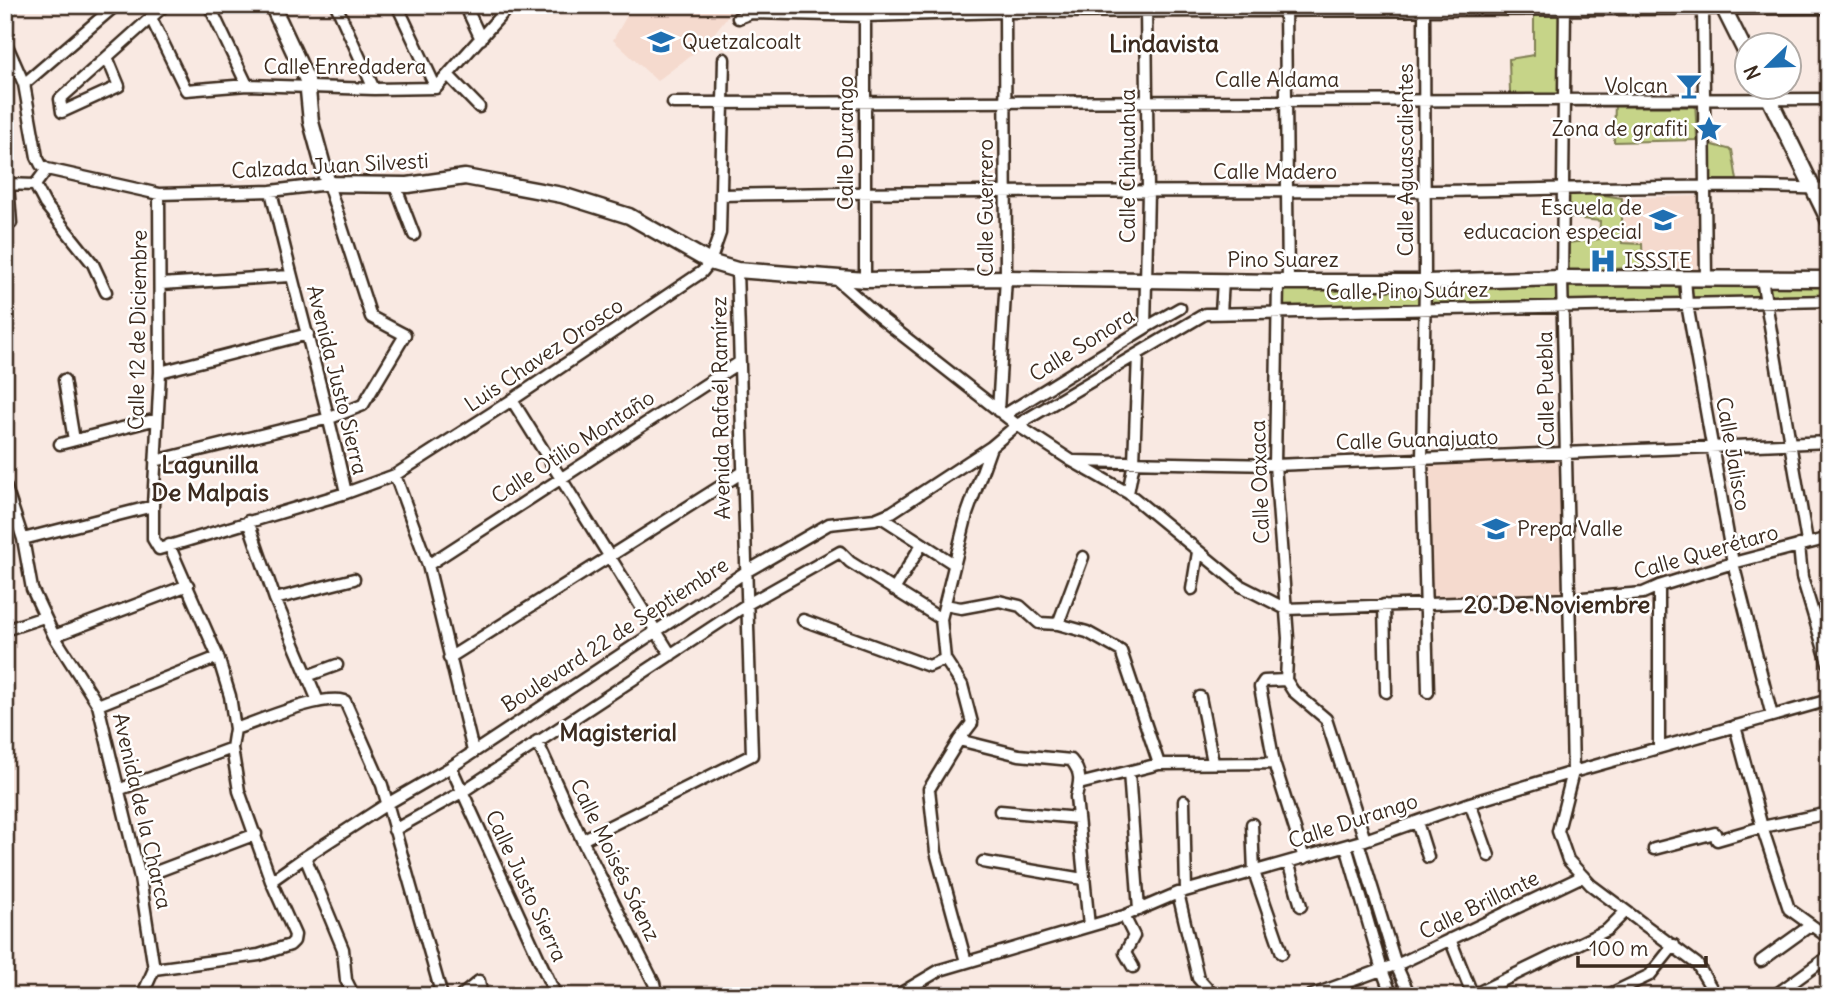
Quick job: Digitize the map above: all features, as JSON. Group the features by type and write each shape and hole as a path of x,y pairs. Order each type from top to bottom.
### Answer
{"street":[{"path":"5,19 10,5"},
{"path":"24,84 116,5"},
{"path":"107,57 119,86 62,112 60,100 107,57 165,5"},
{"path":"209,5 247,85"},
{"path":"155,461 330,418 363,405 405,335 371,317 311,122 307,80 272,5"},
{"path":"336,5 374,89"},
{"path":"397,5 436,88"},
{"path":"465,5 481,38"},
{"name":"Calle Enredadera","path":"151,18 186,90 247,85 436,88 510,5"},
{"name":"Calle Puebla","path":"1565,7 1562,278 1573,772 1558,831 1568,860 1591,885 1697,964 1716,996"},
{"path":"1723,7 1736,32"},
{"name":"Calle Chihuahua","path":"1145,328 1148,191 1146,8"},
{"name":"Calle Oaxaca","path":"1285,8 1287,191 1283,282 1278,312 1275,465 1286,609 1286,680"},
{"name":"Calle Aguascalientes","path":"1424,8 1425,282 1422,459 1428,692"},
{"path":"738,18 751,13 1005,9 1829,8"},
{"name":"Calle Guerrero","path":"1001,413 1006,278 1005,9"},
{"path":"1703,9 1706,278"},
{"name":"Calle Durango","path":"865,11 865,280"},
{"path":"5,41 24,84 37,157 47,169 35,185"},
{"path":"710,262 720,233 724,59"},
{"path":"448,75 479,107"},
{"name":"Calle Aldama","path":"673,103 1425,99 1565,101 1732,97"},
{"name":"Calle Aldama","path":"1802,97 1829,99"},
{"path":"1771,102 1829,209"},
{"name":"Calzada Juan Silvesti","path":"47,169 159,194 271,191 328,184 395,185 465,177 562,195 629,216 710,262 737,270"},
{"path":"5,226 11,223 7,184 35,185"},
{"path":"35,185 45,204 93,264 106,292"},
{"path":"395,185 414,235"},
{"name":"Calle Madero","path":"722,195 865,192 1425,191 1703,186 1820,188"},
{"path":"1820,188 1829,221"},
{"name":"Avenida Justo Sierra","path":"271,191 290,276 309,334 330,418 346,493 395,475 428,565 473,751"},
{"name":"Calle 12 de Diciembre","path":"155,969 259,956 290,945 294,942 295,935 271,881 239,791 232,748 235,729 230,696 218,657 188,585 164,547 153,539 160,372 159,194"},
{"name":"Luis Chavez Orosco","path":"395,475 702,272 710,262"},
{"name":"Pino Suarez","path":"737,270 865,280 1006,278 1425,282 1562,278 1829,279"},
{"name":"Avenida Rafaél Ramírez","path":"582,840 751,755 737,270"},
{"path":"161,284 290,276"},
{"path":"835,278 878,316 1001,413 1072,461"},
{"name":"Calle Jalisco","path":"1685,278 1733,563 1772,716"},
{"path":"1762,278 1791,444 1803,543 1802,577 1829,666"},
{"path":"1221,313 1223,281"},
{"name":"Calle Pino Suárez","path":"1017,425 1205,314 1829,301"},
{"name":"Calle Sonora","path":"1001,413 1180,309"},
{"path":"160,372 309,334"},
{"path":"1128,493 1134,463 1138,354"},
{"name":"Calle Otilio Montaño","path":"428,565 740,362"},
{"path":"64,380 74,440"},
{"path":"512,400 671,655"},
{"path":"60,444 157,419"},
{"path":"966,962 936,852 929,789 972,723 962,685 945,659 942,619 967,514 991,447 1017,425"},
{"name":"Calle Guanajuato","path":"1072,461 1275,465 1829,442"},
{"name":"Boulevard 22 de Septiembre","path":"271,881 744,573 829,524 881,517 991,447"},
{"name":"Calle Querétaro","path":"1072,461 1128,493 1241,586 1286,609 1570,599 1643,593 1733,563 1829,538"},
{"path":"449,658 743,472"},
{"name":"Avenida de la Charca","path":"6,487 23,539 32,589 54,636 98,705 140,878 155,969"},
{"path":"164,547 346,493"},
{"path":"23,539 153,506"},
{"path":"881,517 954,565"},
{"path":"248,521 275,599 318,701"},
{"path":"894,590 922,544"},
{"path":"394,830 462,792 746,605 840,552 850,562 942,619"},
{"path":"1192,589 1198,552"},
{"path":"1058,624 1083,557"},
{"path":"275,599 354,579"},
{"path":"54,636 188,585"},
{"path":"1658,586 1660,748"},
{"path":"945,605 961,608 999,601 1020,606 1039,622 1087,632 1121,651 1159,764"},
{"path":"1384,605 1386,692"},
{"path":"5,630 44,617"},
{"path":"803,620 929,666 945,659"},
{"path":"98,705 218,657"},
{"path":"307,676 337,665"},
{"path":"1304,858 1274,763 1260,687 1264,681 1286,680 1293,691 1326,719 1361,841 1390,967 1392,996"},
{"path":"1200,697 1213,762"},
{"name":"Calle Durango","path":"896,996 940,970 1124,916 1182,892 1346,846 1470,803 1573,772 1829,700"},
{"path":"235,729 318,701 345,701 382,785 442,996"},
{"path":"1735,726 1762,827 1789,909 1829,938"},
{"path":"959,740 1019,755 1071,760 1079,769 1076,797 1089,926"},
{"name":"Calle Moisés Sáenz","path":"537,741 582,840 654,984 657,996"},
{"path":"118,790 232,748"},
{"path":"1079,784 1159,764 1274,763"},
{"name":"Calle Justo Sierra","path":"450,766 556,996"},
{"path":"1129,772 1139,910"},
{"path":"1184,801 1182,892 1198,978 1213,995 1225,996"},
{"path":"1470,803 1489,856"},
{"path":"1000,811 1078,818"},
{"path":"1654,849 1715,834 1717,840 1829,813"},
{"path":"1417,822 1428,857"},
{"path":"1252,824 1254,872 1282,953"},
{"path":"140,878 256,834"},
{"path":"1346,846 1390,967 1410,996"},
{"path":"305,857 343,949 346,979 354,996"},
{"path":"983,862 1083,879"},
{"path":"1288,862 1301,906"},
{"name":"Calle Brillante","path":"1310,996 1331,992 1390,967 1583,876"},
{"path":"1450,939 1473,995 1607,930 1626,911"},
{"path":"1124,916 1134,936 1125,953 1133,967"},
{"path":"1761,961 1811,925"},
{"path":"1606,996 1650,975 1674,945"},
{"path":"1774,996 1829,956"},
{"path":"142,996 155,969"},
{"path":"461,996 479,981 482,996"}],"shaded area":[{"name":"Quetzalcoalt","path":"633,5 736,5 706,44 657,81 613,40"},
{"name":"Escuela de educacion especial","path":"1702,196 1704,277 1643,267 1642,244 1622,243 1622,198"},
{"name":"Prepa Valle","path":"1567,454 1570,599 1427,604 1422,459"}],"green space":[{"path":"1534,10 1564,10 1565,100 1510,93 1509,59 1534,55"},
{"path":"1615,100 1695,100 1697,140 1614,142"},
{"path":"1709,144 1732,150 1737,180 1711,180"},
{"path":"1566,189 1622,198 1622,243 1642,244 1643,267 1565,272 1568,243 1599,239 1600,221 1565,217"},
{"path":"1828,279 1827,302 1278,312 1278,282"}],"place":[{"name":"Quetzalcoalt","path":"661,42"},
{"name":"Volcan","path":"1689,86"},
{"name":"Zona de grafiti","path":"1709,129"},
{"name":"Escuela de educacion especial","path":"1663,220"},
{"name":"ISSSTE","path":"1603,261"},
{"name":"Prepa Valle","path":"1496,529"}],"district":[{"name":"Lindavista","path":"1164,44"},
{"name":"Lagunilla De Malpais","path":"210,479"},
{"name":"20 De Noviembre","path":"1557,605"},
{"name":"Magisterial","path":"618,733"}]}
